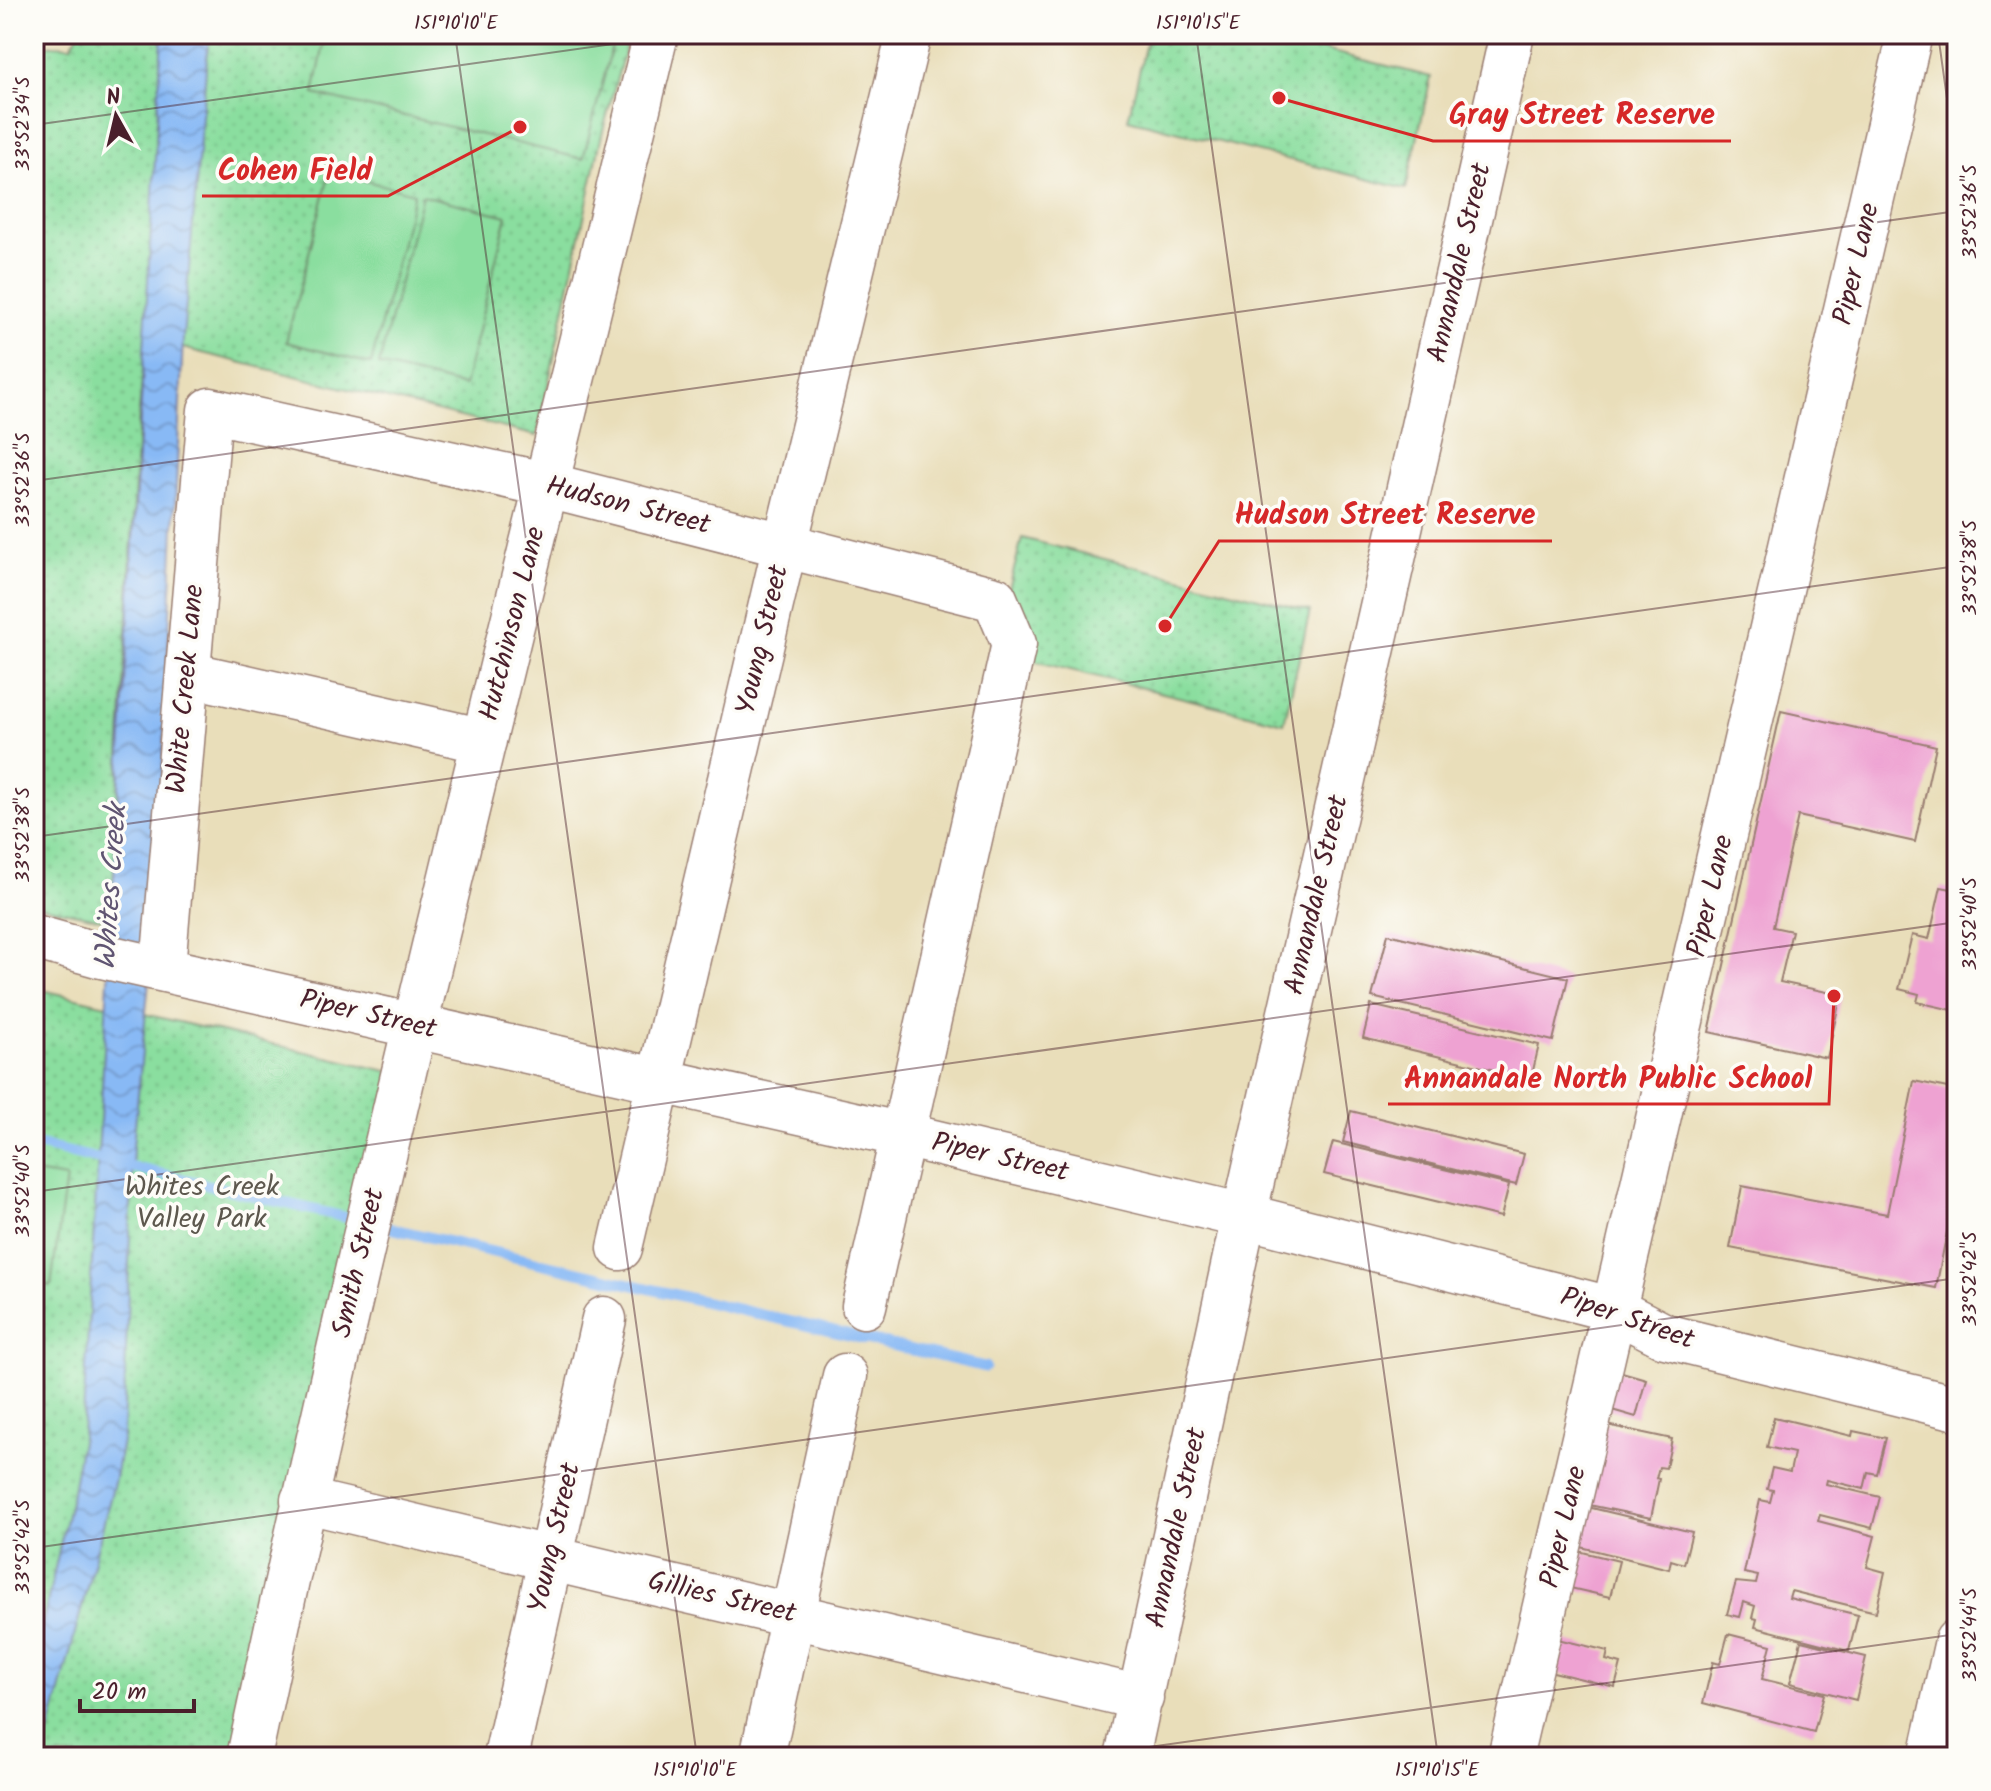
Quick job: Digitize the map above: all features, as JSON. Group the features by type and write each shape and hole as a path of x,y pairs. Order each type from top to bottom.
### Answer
{"street":[{"name":"Hutchinson Lane","path":"415,1026 656,34"},
{"name":"Young Street","path":"620,1248 909,34"},
{"name":"Annandale Street","path":"1127,1757 1244,1216 1512,34"},
{"name":"Piper Lane","path":"1510,1757 1910,34"},
{"name":"Hudson Street","path":"210,410 548,485 995,599 1014,644 903,1135"},
{"name":"White Creek Lane","path":"160,968 210,410"},
{"path":"188,674 484,741"},
{"name":"Piper Street","path":"34,937 102,956 903,1135 1244,1216 1615,1310 1665,1336 1957,1408"},
{"name":"Smith Street","path":"249,1757 303,1500 415,1026"},
{"path":"864,1306 903,1135"},
{"name":"Young Street","path":"506,1757 604,1319"},
{"path":"762,1757 845,1376"},
{"name":"Gillies Street","path":"303,1500 1141,1698"},
{"path":"1931,1757 1957,1641"}],"green space":[{"path":"78,34 629,34 602,134 537,436 146,339 139,411 111,921 34,905 34,44 71,46"},
{"path":"326,34 615,34 583,159 314,94"},
{"path":"1148,34 1261,34 1431,77 1406,189 1128,119"},
{"path":"330,172 414,193 371,364 286,342"},
{"path":"422,195 507,216 464,386 379,365"},
{"path":"1022,538 1310,611 1284,723 1030,660 1007,597"},
{"name":"Whites Creek Valley Park","path":"34,988 404,1075 251,1757 34,1757"},
{"path":"34,1173 66,1178 51,1286 34,1283"}],"water":[{"name":"Whites Creek","path":"162,34 209,34 183,339 156,907 133,1147 123,1436 114,1483 43,1757 34,1757 34,1661 82,1436"}],"building":[{"path":"1781,711 1936,746 1915,842 1798,816 1773,927 1792,931 1780,982 1841,995 1827,1058 1709,1032"},
{"path":"1941,887 1957,890 1957,1011 1917,1002 1919,994 1899,989 1912,935 1929,939"},
{"path":"1388,934 1568,978 1553,1041 1372,997"},
{"path":"1371,1005 1539,1045 1531,1079 1363,1038"},
{"path":"1914,1081 1957,1090 1957,1181 1936,1288 1730,1248 1742,1186 1887,1214"},
{"path":"1351,1111 1524,1154 1516,1185 1343,1142"},
{"path":"1333,1142 1509,1185 1501,1217 1324,1174"},
{"path":"1608,1368 1646,1379 1636,1417 1598,1406"},
{"path":"1774,1417 1852,1436 1853,1431 1886,1438 1877,1474 1868,1472 1864,1489 1827,1480 1826,1484 1880,1497 1872,1528 1820,1515 1818,1521 1875,1536 1867,1567 1885,1572 1876,1612 1791,1591 1789,1598 1858,1615 1849,1651 1755,1627 1757,1619 1752,1618 1755,1606 1744,1602 1740,1617 1727,1614 1736,1582 1756,1584 1758,1576 1744,1573 1760,1500 1770,1502 1773,1490 1767,1489 1772,1468 1790,1472 1794,1453 1767,1447"},
{"path":"1593,1422 1672,1439 1666,1468 1659,1467 1656,1478 1659,1479 1651,1518 1575,1502"},
{"path":"1575,1504 1692,1532 1684,1564 1671,1560 1669,1569 1565,1543"},
{"path":"1566,1548 1619,1561 1610,1597 1557,1585"},
{"path":"1728,1634 1771,1645 1762,1679 1824,1694 1814,1732 1703,1703 1713,1662 1720,1664"},
{"path":"1549,1637 1608,1651 1606,1660 1621,1664 1615,1687 1541,1669"},
{"path":"1801,1641 1866,1657 1856,1700 1790,1683"}],"waterway":[{"path":"34,1144 361,1221"},
{"path":"377,1225 985,1367"}],"place":[{"name":"Gray Street Reserve","path":"1279,98"},
{"name":"Cohen Field","path":"520,127"},
{"name":"Hudson Street Reserve","path":"1165,626"},
{"name":"Annandale North Public School","path":"1834,996"}]}
